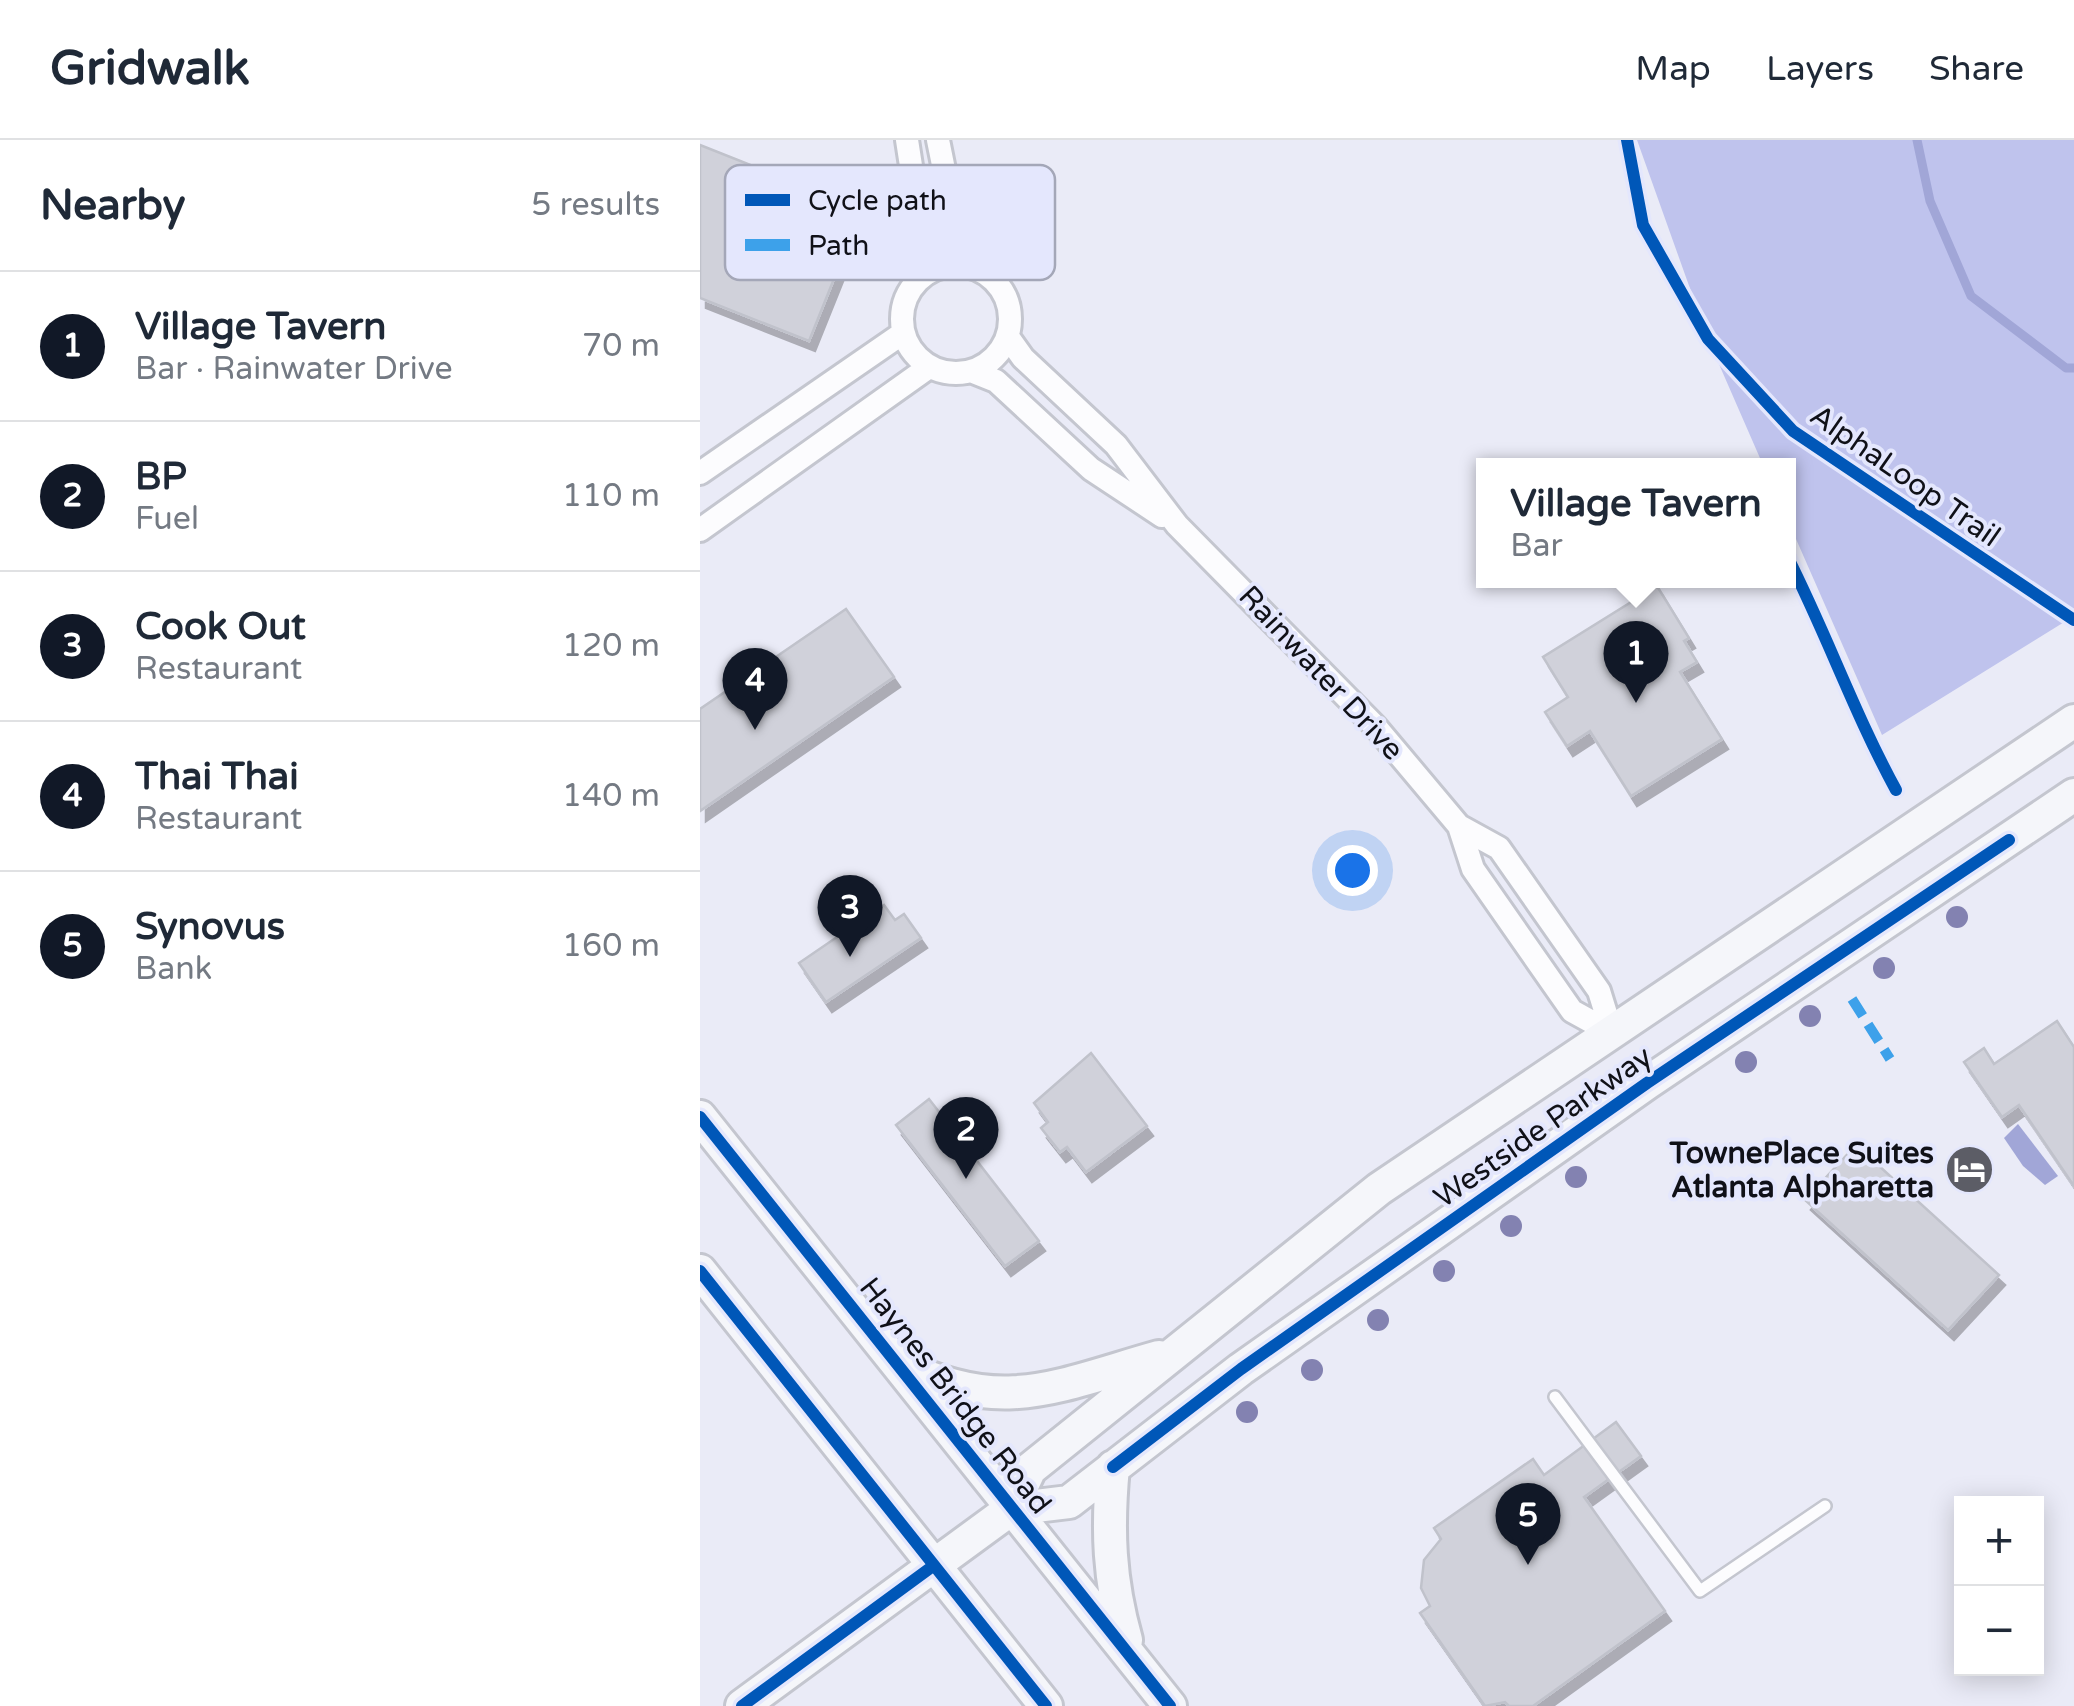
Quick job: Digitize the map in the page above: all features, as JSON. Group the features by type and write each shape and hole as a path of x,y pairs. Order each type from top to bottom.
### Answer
{"main road":[{"name":"Westside Parkway","path":"742,1706 1012,1509 1030,1469 1379,1189 2074,721"},
{"name":"Westside Parkway","path":"1012,1509 1061,1506 1242,1369 1647,1083 2074,795"},
{"name":"Haynes Bridge Road","path":"700,1117 1130,1651 1170,1706"},
{"path":"700,1270 1046,1706"},
{"path":"894,1362 939,1384 988,1395 1046,1388 1176,1352"},
{"path":"1113,1467 1107,1533 1112,1592 1130,1651"}],"street":[{"path":"907,140 911,165"},
{"path":"938,140 943,165"},
{"path":"700,530 930,367 915,355 903,333 904,304 915,280"},
{"path":"914,284 919,280"},
{"path":"971,371 1000,352 1008,336 1010,314 1005,296 991,280"},
{"path":"700,473 903,333"},
{"name":"Rainwater Drive","path":"1008,336 1023,358 1116,445 1176,525 1375,726 1459,826 1498,848 1599,991 1612,1033"},
{"name":"Rainwater Drive","path":"930,367 943,372 971,371 996,381 1091,469 1176,525"},
{"name":"Rainwater Drive","path":"1459,826 1473,869 1572,1011 1612,1033"}],"lane":[{"path":"1554,1397 1700,1591 1825,1506"}],"shaded area":[{"path":"1637,140 2074,140 2074,616 1882,735 1796,539 1796,458 1760,458 1708,339"},
{"path":"2018,1124 2058,1176 2045,1185 2023,1166 2004,1138"}],"building":[{"path":"700,145 751,165 725,165 725,280 833,280 809,341 700,298"},
{"path":"1658,588 1689,638 1684,641 1697,662 1680,672 1722,739 1631,796 1590,731 1567,746 1545,712 1568,697 1543,657"},
{"path":"846,609 894,677 700,811 700,709"},
{"path":"884,905 895,920 904,914 921,938 826,1002 799,963"},
{"path":"2057,1021 2074,1047 2074,1186 2019,1105 2002,1117 1964,1062 1984,1048 1994,1064"},
{"path":"1091,1053 1147,1126 1086,1172 1067,1147 1060,1152 1041,1128 1048,1122 1034,1103"},
{"path":"929,1099 1039,1241 1005,1266 896,1125"},
{"path":"1856,1145 1999,1275 1948,1330 1805,1200"},
{"path":"1616,1422 1641,1456 1584,1497 1665,1611 1533,1706 1509,1706 1505,1702 1485,1706 1420,1613 1430,1606 1421,1588 1424,1560 1441,1539 1434,1528 1533,1459 1544,1475"}],"waterway":[{"path":"1917,140 1930,201 1971,296 2066,368 2074,368"}],"marked path":[{"path":"1852,999 1890,1059"}],"cycle path":[{"name":"AlphaLoop Trail","path":"1627,140 1643,225 1708,339 1793,431 2074,620"},
{"path":"1796,575 1896,790"},
{"path":"1113,1467 1241,1369 1647,1083 2009,840"},
{"path":"700,1117 1170,1706"},
{"path":"700,1271 1046,1706"},
{"path":"742,1706 933,1566"}],"place":[{"name":"Village Tavern","path":"1636,703"},
{"name":"Thai Thai","path":"755,730"},
{"name":"Cook Out","path":"850,957"},
{"name":"TownePlace Suites Atlanta Alpharetta","path":"1969,1170"},
{"name":"BP","path":"966,1179"},
{"name":"Synovus","path":"1528,1565"}]}
